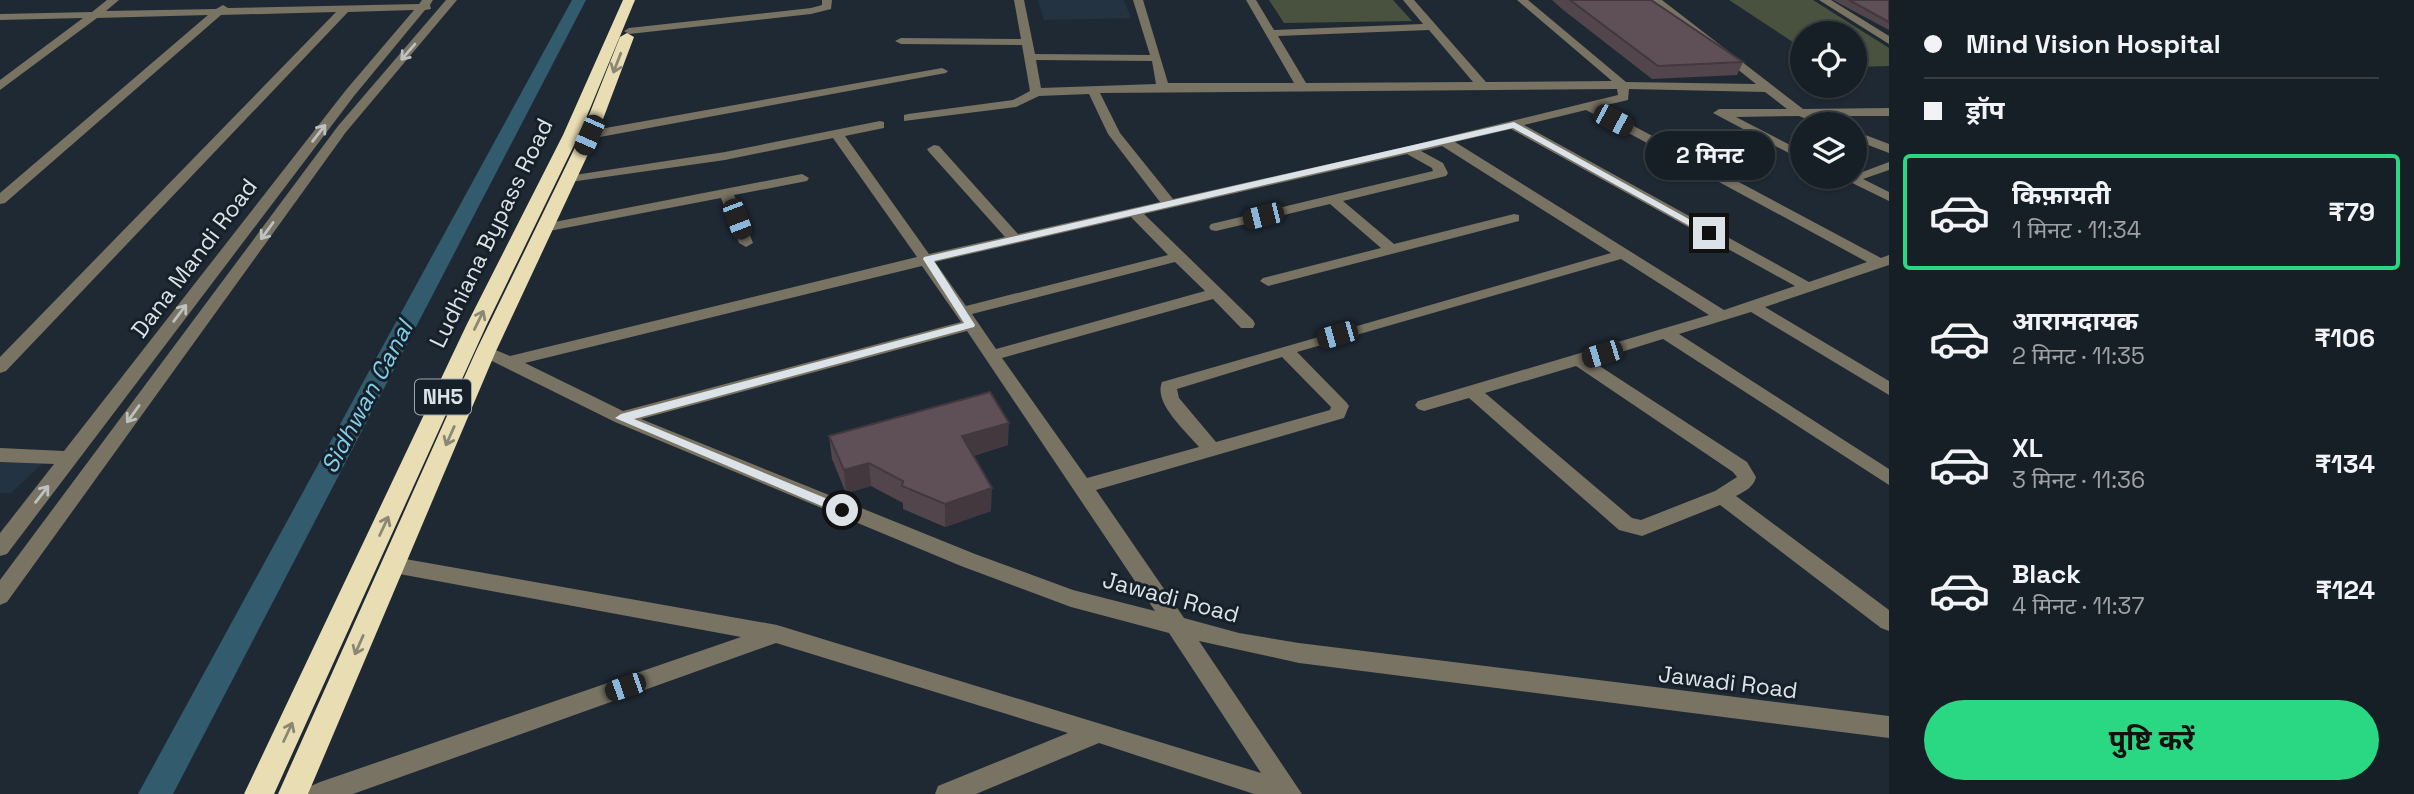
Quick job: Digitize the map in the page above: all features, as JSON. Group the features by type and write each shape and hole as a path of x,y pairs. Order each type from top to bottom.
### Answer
{"highway":[{"name":"Ludhiana Bypass Road","path":"259,794 469,342 571,135 629,0"},
{"name":"Ludhiana Bypass Road","path":"293,794 394,565 497,356 544,228 589,135 643,0"}],"street":[{"path":"0,86 114,0"},
{"path":"0,200 232,0"},
{"path":"629,31 811,11 827,7 827,0"},
{"path":"1019,0 1037,92"},
{"path":"1138,0 1157,58 1163,87"},
{"path":"1251,0 1302,86"},
{"path":"1408,0 1483,86"},
{"path":"497,356 1170,205 1624,97 1623,85 1522,0"},
{"path":"1656,0 1800,112"},
{"path":"1824,0 1889,41"},
{"name":"Dana Mandi Road","path":"0,548 325,125 425,4"},
{"path":"0,17 449,4"},
{"path":"0,596 342,129 449,4"},
{"path":"0,367 345,9"},
{"path":"1270,33 1432,27"},
{"path":"901,41 1027,42"},
{"path":"1030,57 1157,58"},
{"path":"589,135 942,71"},
{"path":"908,118 1016,103 1037,92 1163,87 1623,85 1768,88"},
{"path":"1093,90 1114,134 1170,205"},
{"path":"1589,107 1884,261"},
{"path":"1790,112 1719,113 1790,150"},
{"path":"1867,112 1889,112"},
{"path":"568,180 725,156 880,125"},
{"path":"1514,125 1807,287"},
{"path":"837,134 928,259 990,356 1083,486 1289,793"},
{"path":"1867,140 1889,149"},
{"path":"1444,141 1722,316"},
{"path":"934,149 1015,240"},
{"path":"1216,227 1441,173 1438,166 1409,150"},
{"path":"1867,172 1889,166"},
{"path":"544,228 802,178"},
{"path":"1867,187 1889,197"},
{"path":"727,194 746,243"},
{"path":"1333,199 1391,249"},
{"path":"1135,213 1247,324"},
{"path":"1268,281 1514,218"},
{"path":"1212,450 1170,399 1168,386 1623,254"},
{"path":"621,418 1178,257"},
{"path":"1424,405 1581,361 1884,261"},
{"path":"990,356 1216,293"},
{"path":"1751,306 1889,389"},
{"path":"1667,334 1889,478"},
{"path":"1083,486 1338,414 1340,406 1285,350"},
{"name":"Jawadi Road","path":"497,356 621,418 968,560 1071,598 1299,653 1889,727"},
{"path":"1472,391 1631,527 1642,528 1723,496 1746,481 1747,477 1740,467 1581,361"},
{"path":"0,456 70,458"},
{"path":"1723,496 1889,622"},
{"path":"394,565 777,634 1289,793"},
{"path":"320,794 777,634"},
{"path":"947,794 1098,732"}],"shaded area":[{"path":"1038,0 1124,0 1131,18 1044,20"},
{"path":"0,460 45,461 11,493 0,493"}],"green space":[{"path":"1269,0 1393,0 1412,21 1284,23"},
{"path":"1729,0 1813,0 1846,21 1790,21 1790,40"},
{"path":"1867,34 1889,48 1889,66 1867,67"}],"building":[{"path":"1570,0 1651,0 1743,62 1658,66"},
{"path":"1849,0 1889,0 1889,22"},
{"path":"990,392 1009,423 962,436 992,488 945,504 902,486 903,481 869,463 844,470 829,436"}],"waterway":[{"name":"Sidhwan Canal","path":"155,794 579,0"}],"route":[{"path":"842,510 621,418 970,325 928,259 1514,125 1709,233"}]}
